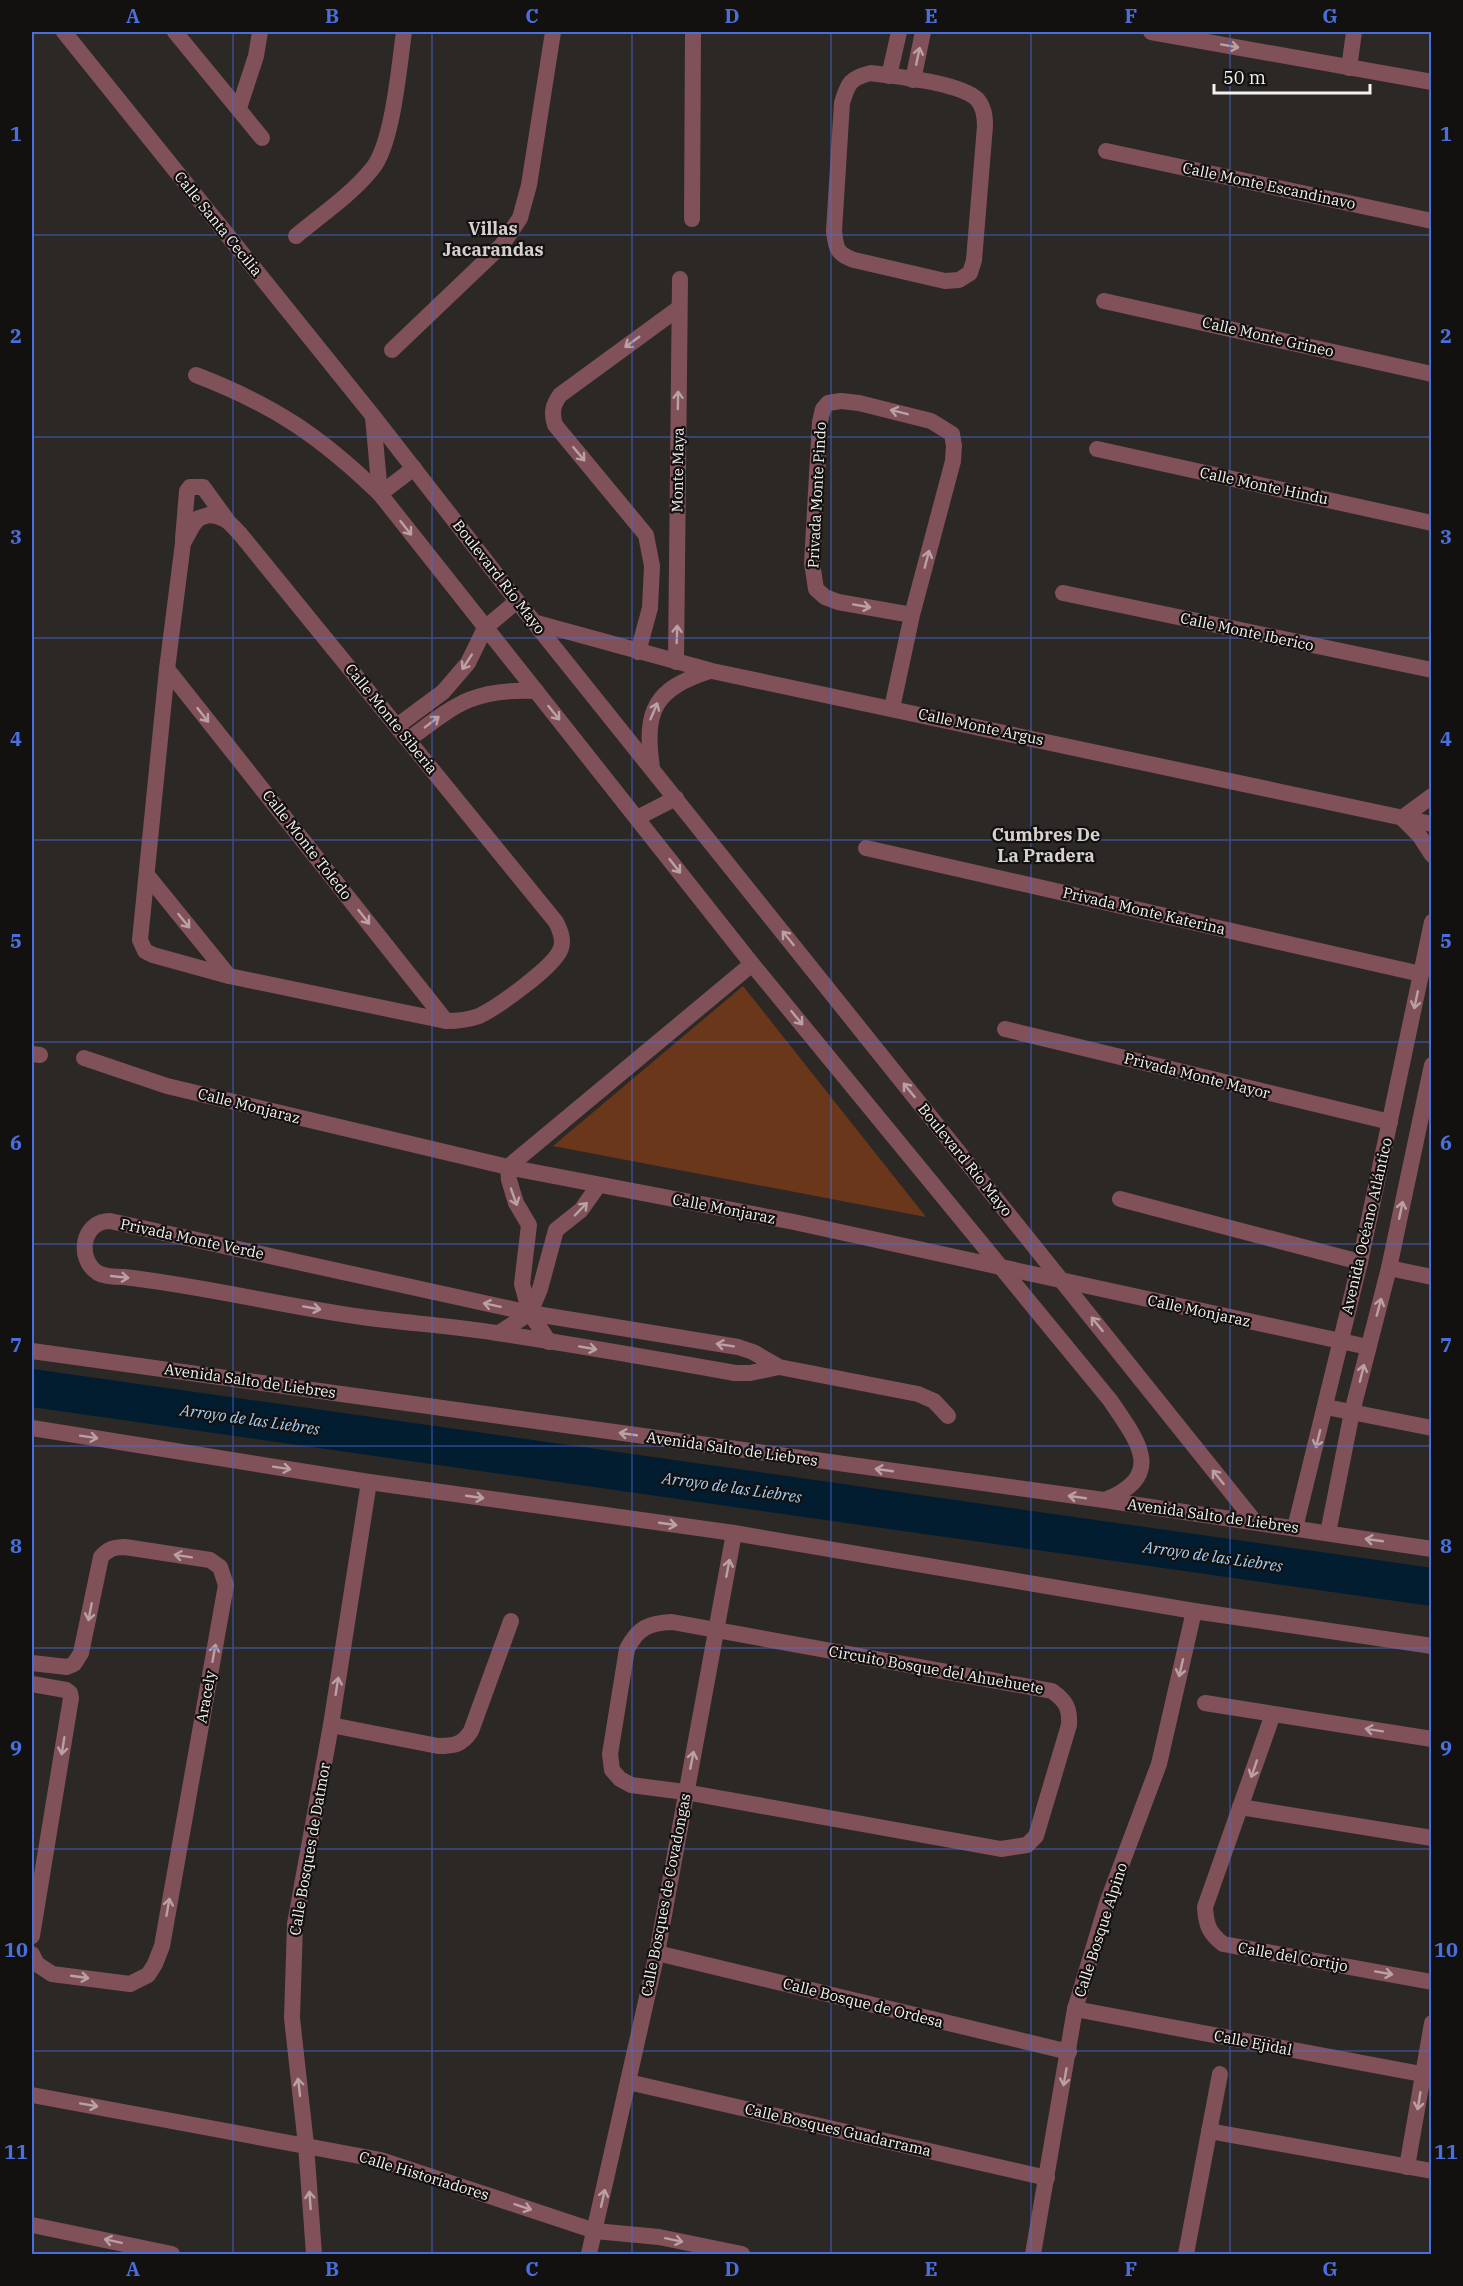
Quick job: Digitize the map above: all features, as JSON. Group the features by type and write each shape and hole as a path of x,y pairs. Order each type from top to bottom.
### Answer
{"street":[{"name":"Calle Santa Cecilia","path":"64,32 373,416"},
{"path":"175,32 262,138"},
{"path":"239,108 260,32"},
{"path":"297,236 374,168 386,144 404,32"},
{"path":"392,350 502,245 520,218 529,185 553,32"},
{"path":"692,219 693,32"},
{"path":"889,76 899,32"},
{"path":"913,80 923,32"},
{"path":"1151,32 1431,82"},
{"path":"1349,68 1354,32"},
{"path":"871,73 913,80 958,88 977,100 984,111 985,126 974,260 970,273 959,280 945,281 854,261 842,256 836,246 834,231 842,103 848,85 857,76 871,73"},
{"name":"Calle Monte Escandinavo","path":"1106,151 1431,221"},
{"name":"Monte Maya","path":"676,662 680,279"},
{"name":"Calle Monte Grineo","path":"1104,301 1431,374"},
{"path":"638,652 650,608 652,566 646,535 555,425 552,416 553,405 560,395 679,308"},
{"path":"196,375 237,391 276,411 331,449 380,494 752,964 1110,1400 1138,1443 1141,1455 1140,1472 1134,1484 1122,1493 1104,1500"},
{"name":"Privada Monte Pindo","path":"892,708 912,615 953,461 952,434 931,421 859,403 841,401 828,403 823,409 820,422 812,563 816,589 825,597 838,602 912,615"},
{"name":"Boulevard Río Mayo","path":"373,416 533,622 1255,1522"},
{"path":"373,416 380,494"},
{"name":"Calle Monte Hindu","path":"1097,449 1431,523"},
{"path":"380,494 414,468"},
{"path":"183,543 187,491 190,488 203,487 227,520"},
{"name":"Calle Monte Siberia","path":"209,515 227,520 561,930 561,948 557,956 544,970 492,1009 462,1020 447,1021 229,976 153,955 141,946 167,669 183,543 199,518 209,515"},
{"path":"652,566 677,564"},
{"name":"Calle Monte Iberico","path":"1063,593 1431,670"},
{"path":"397,726 443,692 473,654 485,628 517,601"},
{"name":"Calle Monte Argus","path":"533,622 712,671 1431,824"},
{"name":"Calle Monte Toledo","path":"167,669 447,1021"},
{"path":"652,769 648,742 650,722 658,701 672,686 712,671"},
{"path":"408,740 456,705 475,697 515,690 536,691"},
{"path":"1431,796 1402,818 1419,835 1431,855"},
{"path":"637,818 676,798"},
{"name":"Privada Monte Katerina","path":"866,848 1421,974"},
{"path":"147,876 229,976"},
{"name":"Avenida Océano Atlántico","path":"1295,1528 1360,1262 1431,922"},
{"path":"598,1186 581,1210 556,1230 541,1232 529,1225 516,1203 510,1186 508,1167 752,964"},
{"name":"Privada Monte Mayor","path":"1005,1029 1390,1122"},
{"name":"Calle Monjaraz","path":"84,1058 167,1086 508,1167 794,1222 1368,1347"},
{"name":"Avenida Océano Atlántico","path":"1328,1533 1352,1412 1425,1131 1431,1065"},
{"path":"1120,1199 1360,1262"},
{"name":"Privada Monte Verde","path":"778,1367 750,1373 735,1373 499,1333 361,1317 159,1281 100,1275 91,1268 86,1258 85,1242 87,1233 94,1224 110,1221 530,1313 738,1347 753,1352 778,1367 918,1394 934,1401 948,1416"},
{"path":"529,1225 522,1284 530,1313 549,1342"},
{"path":"499,1333 530,1313 540,1289 556,1230"},
{"path":"1389,1268 1431,1277"},
{"name":"Avenida Salto de Liebres","path":"32,1351 1104,1500 1431,1548"},
{"path":"1326,1407 1431,1428"},
{"path":"32,1428 369,1482 734,1533 1194,1611 1431,1646"},
{"name":"Calle Bosques de Datmor","path":"314,2254 306,2145 292,2018 295,1924 331,1725 369,1482"},
{"name":"Calle Bosques de Covadongas","path":"590,2254 657,1953 734,1533"},
{"name":"Aracely","path":"32,1663 67,1667 78,1660 100,1557 107,1551 125,1547 210,1560 223,1572 226,1585 162,1946 155,1964 148,1975 130,1984 52,1974 37,1964 32,1954"},
{"name":"Calle Bosque Alpino","path":"1033,2254 1075,2009 1107,1903 1159,1764 1194,1611"},
{"path":"331,1725 438,1746 454,1746 464,1742 471,1731 511,1621"},
{"name":"Circuito Bosque del Ahuehuete","path":"672,1622 716,1631 1052,1691 1062,1698 1070,1711 1069,1725 1036,1836 1027,1845 1001,1849 686,1792 631,1785 620,1779 612,1770 610,1754 627,1649 633,1636 642,1628 657,1623 672,1622"},
{"path":"32,1684 66,1690 70,1693 32,1936"},
{"path":"1205,1703 1431,1739"},
{"name":"Calle del Cortijo","path":"1273,1714 1205,1907 1206,1925 1214,1937 1223,1944 1431,1982"},
{"path":"1240,1807 1431,1838"},
{"name":"Calle Bosque de Ordesa","path":"657,1953 1069,2052"},
{"name":"Calle Ejidal","path":"1075,2009 1427,2075"},
{"path":"1407,2167 1427,2075 1431,2023"},
{"path":"1186,2254 1220,2074"},
{"name":"Calle Bosques Guadarrama","path":"628,2082 1047,2178"},
{"name":"Calle Historiadores","path":"32,2095 381,2160 595,2231 659,2237 722,2252 742,2254"},
{"path":"1209,2131 1431,2171"},
{"path":"32,2225 172,2254"}],"building":[{"path":"743,986 926,1217 553,1146"}],"waterway":[{"name":"Arroyo de las Liebres","path":"32,1388 1432,1587"}],"district":[{"name":"Villas Jacarandas","path":"493,239"},
{"name":"Cumbres De La Pradera","path":"1046,845"}]}
